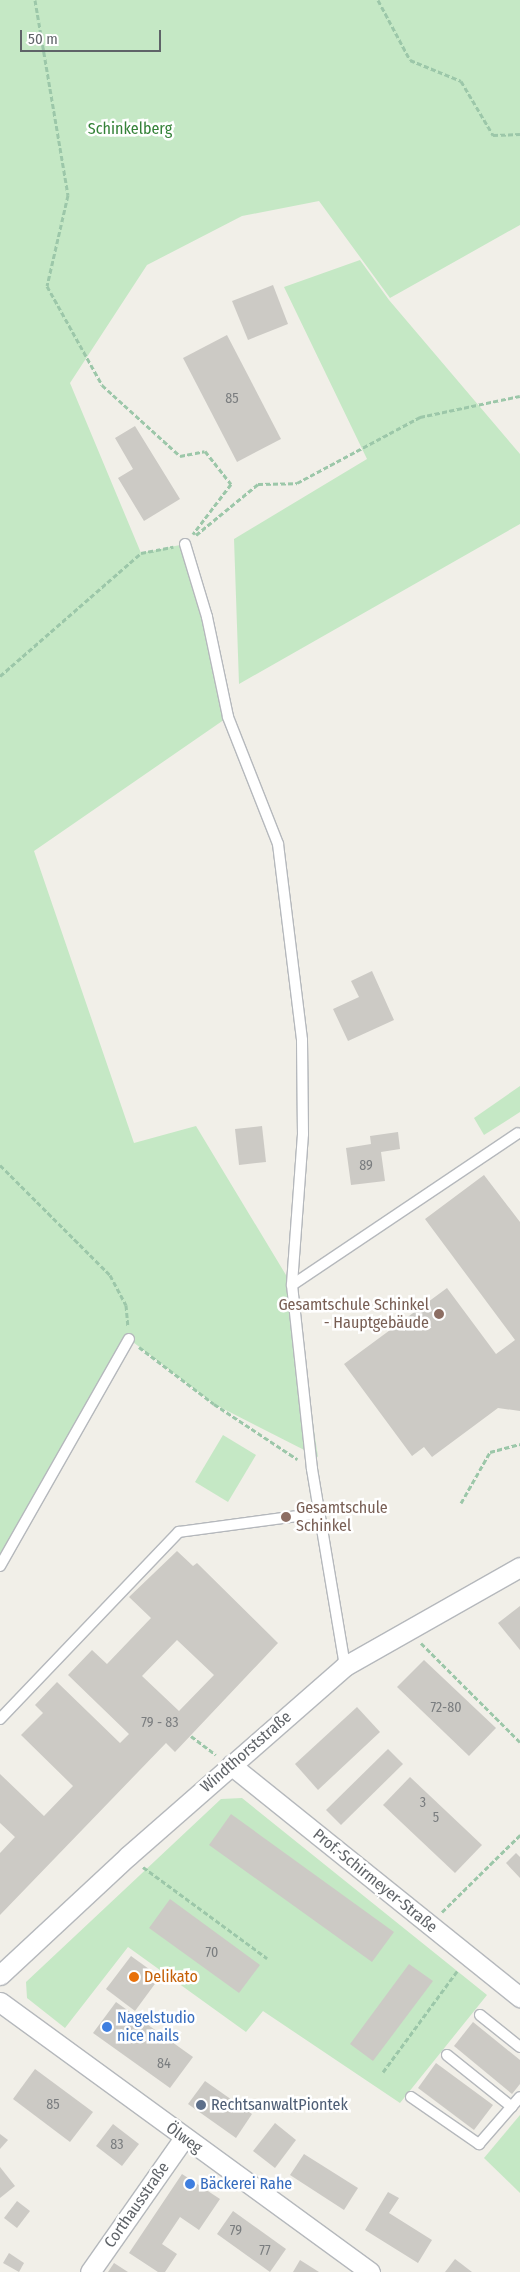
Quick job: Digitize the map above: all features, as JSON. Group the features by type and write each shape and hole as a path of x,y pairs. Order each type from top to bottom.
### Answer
{"street":[{"name":"Windthorststraße","path":"0,1975 128,1856 345,1666 407,1628 520,1567"},
{"name":"Prof.-Schirmeyer-Straße","path":"231,1765 520,1997"},
{"name":"Ölweg","path":"0,2002 370,2272"},
{"name":"Corthausstraße","path":"90,2272 184,2138"}],"lane":[{"path":"185,544 206,617 228,717 278,844 302,1040 303,1134 292,1285 312,1468 345,1666"},
{"path":"292,1285 518,1133"},
{"path":"0,1566 129,1339"},
{"path":"0,1719 179,1532 319,1513"},
{"path":"480,2015 520,2047"},
{"path":"447,2055 512,2107"},
{"path":"411,2097 479,2144 520,2097"}],"path":[{"path":"35,0 68,195 47,286 102,385 180,456 205,451 230,484 185,544"},
{"path":"378,0 410,60 461,81 493,135 520,134"},
{"path":"0,676 141,553 185,544 258,484 297,483 420,417 520,396"},
{"path":"0,1165 110,1274 126,1305 129,1339 214,1404 312,1468"},
{"path":"461,1503 490,1452 520,1444"},
{"path":"407,1628 520,1742"},
{"path":"191,1736 208,1749"},
{"path":"429,1924 520,1835"},
{"path":"128,1856 267,1958"},
{"path":"383,2072 468,1956"}],"green space":[{"name":"Schinkelberg","path":"0,0 520,0 520,225 390,298 319,201 242,216 147,265 70,383 141,553 185,544 228,717 34,851 134,1143 196,1126 292,1285 318,1457 214,1404 129,1339 0,1566"},
{"path":"360,260 389,300 520,454 520,524 239,684 234,539 367,459 284,287"},
{"path":"520,1086 520,1112 484,1135 474,1118"},
{"path":"223,1435 256,1455 228,1502 195,1482"},
{"path":"242,1798 487,1995 400,2103 263,2011 246,2032 128,1947 65,2028 27,1998 26,1982 221,1799"},
{"path":"520,2115 520,2193 484,2158"}],"building":[{"path":"273,285 288,324 248,340 232,301"},
{"path":"227,335 281,439 237,462 183,358"},
{"path":"135,426 180,499 144,521 118,478 133,469 115,438"},
{"path":"372,971 394,1020 348,1041 333,1009 359,997 351,981"},
{"path":"262,1126 266,1162 239,1165 235,1129"},
{"path":"398,1132 400,1149 381,1152 385,1181 351,1185 346,1148 371,1144 370,1136"},
{"name":"Gesamtschule Schinkel - Hauptgebäude","path":"484,1175 520,1222 520,1411 498,1408 432,1457 424,1447 412,1456 344,1364 447,1288 496,1354 515,1340 425,1219"},
{"path":"177,1551 193,1566 197,1563 278,1643 175,1752 166,1743 0,1915 0,1853 15,1837 0,1823 0,1774 44,1816 73,1786 21,1735 43,1713 35,1705 57,1682 120,1743 129,1734 68,1675 92,1650 107,1664 151,1618 129,1597","holes":["177,1640 214,1675 179,1711 142,1676"]},
{"path":"520,1606 520,1650 498,1623"},
{"path":"424,1660 496,1728 469,1756 397,1687"},
{"path":"357,1707 380,1732 318,1790 295,1764"},
{"path":"388,1749 403,1764 341,1825 326,1810"},
{"path":"410,1777 482,1845 455,1873 383,1805"},
{"path":"231,1814 394,1932 372,1962 209,1845"},
{"path":"516,1853 520,1857 520,1878 506,1863"},
{"path":"170,1899 260,1965 239,1993 149,1928"},
{"path":"131,1956 160,1977 135,2011 106,1989"},
{"path":"409,1964 433,1981 373,2061 350,2044"},
{"path":"116,2002 193,2057 170,2088 93,2033"},
{"path":"473,2022 520,2060 520,2084 512,2094 454,2046"},
{"path":"436,2063 493,2105 474,2130 418,2088"},
{"path":"35,2069 93,2112 70,2142 13,2099"},
{"path":"205,2081 252,2114 236,2138 188,2104"},
{"path":"275,2123 296,2140 275,2168 253,2151"},
{"path":"113,2124 139,2144 122,2166 96,2146"},
{"path":"0,2134 8,2140 0,2149"},
{"path":"304,2154 358,2188 344,2210 290,2175"},
{"path":"0,2167 15,2186 0,2198"},
{"path":"182,2174 220,2199 199,2230 180,2217 162,2244 177,2254 165,2272 158,2272 129,2253"},
{"path":"388,2192 399,2198 389,2213 432,2240 418,2263 365,2230"},
{"path":"17,2201 30,2211 17,2228 4,2218"},
{"path":"233,2211 286,2249 270,2272 217,2234"},
{"path":"9,2253 24,2263 19,2272 3,2263"},
{"path":"455,2259 472,2272 445,2272"},
{"path":"300,2260 319,2272 293,2272"},
{"path":"114,2263 128,2272 108,2272"}],"place":[{"name":"Gesamtschule Schinkel - Hauptgebäude","path":"439,1314"},
{"name":"Gesamtschule Schinkel","path":"286,1517"},
{"name":"Delikato","path":"134,1977"},
{"name":"Nagelstudio nice nails","path":"107,2027"},
{"name":"RechtsanwaltPiontek","path":"201,2105"},
{"name":"Bäckerei Rahe","path":"190,2184"}]}
